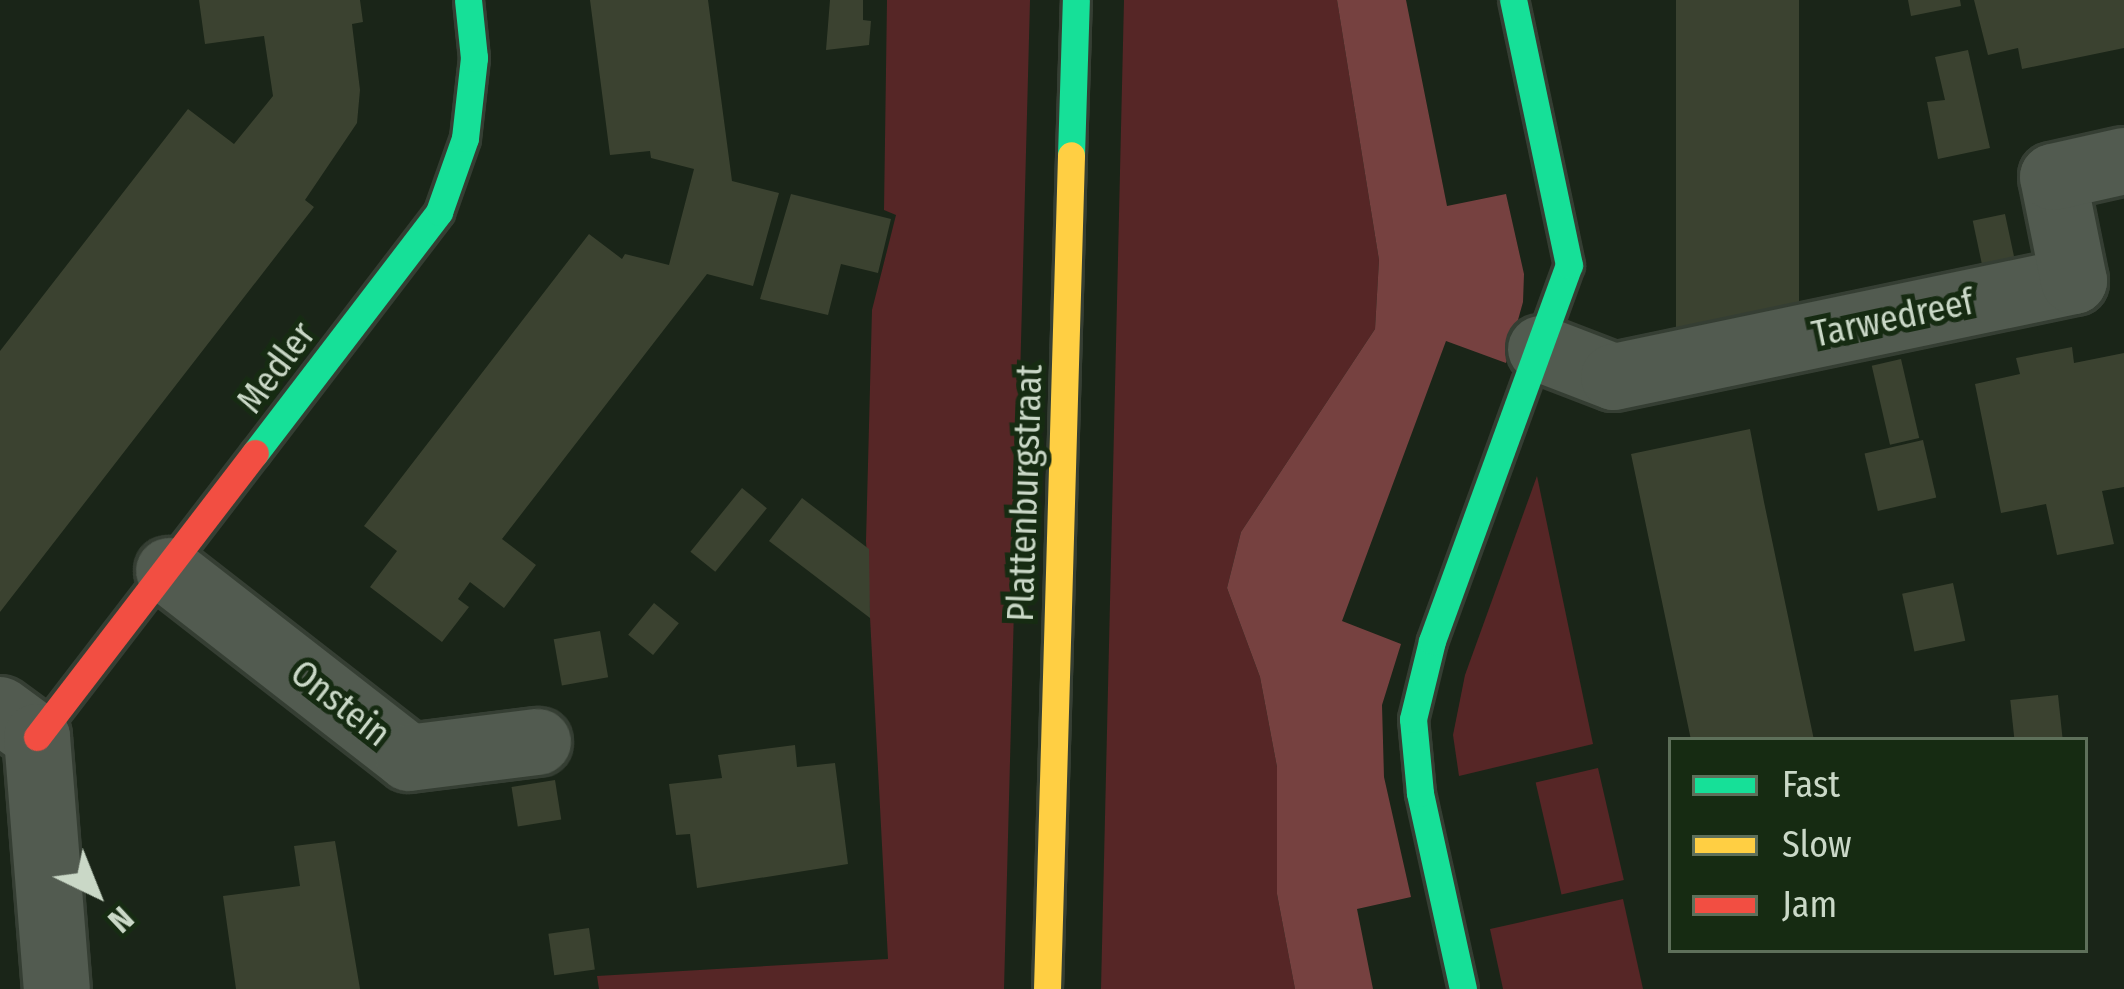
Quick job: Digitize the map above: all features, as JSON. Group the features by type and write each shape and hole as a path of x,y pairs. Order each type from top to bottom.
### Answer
{"street":[{"name":"Medler","path":"18,724 169,571 439,212 465,138 474,58 467,0"},
{"name":"Plattenburgstraat","path":"1047,989 1076,0"},
{"path":"1463,989 1420,793 1413,719 1432,641 1570,265 1513,0"},
{"name":"Tarwedreef","path":"1541,349 1614,377 2074,281 2054,177 2124,161"},
{"name":"Onstein","path":"169,571 409,758 538,742"},
{"path":"18,724 57,989"}],"shaded area":[{"path":"887,0 1030,0 1004,989 599,989 597,976 888,959 866,541 872,310 896,215 884,210"},
{"path":"1124,0 1337,0 1379,260 1375,329 1241,532 1227,588 1260,677 1277,767 1277,894 1295,989 1101,989"},
{"path":"1337,0 1406,0 1447,206 1506,194 1524,274 1523,302 1506,363 1446,341 1342,621 1401,644 1382,705 1384,777 1411,897 1357,909 1373,989 1295,989 1277,894 1277,767 1260,677 1227,588 1241,532 1375,329 1379,260"},
{"path":"1537,476 1593,744 1459,776 1453,735 1465,675"},
{"path":"1598,768 1624,880 1562,894 1536,782"},
{"path":"1623,899 1643,989 1503,989 1490,929"}],"building":[{"path":"199,0 360,0 363,22 352,24 360,90 357,123 305,200 314,207 0,612 0,351 188,109 234,144 273,96 264,36 205,44"},
{"path":"590,0 708,0 732,181 779,193 753,286 707,274 502,539 536,565 504,608 470,582 458,599 469,607 442,642 370,587 397,551 364,526 589,234 622,259 625,254 669,265 694,169 651,158 650,151 610,155"},
{"path":"830,0 863,0 863,20 871,21 869,45 826,50"},
{"path":"1676,0 1799,0 1799,328 1676,328"},
{"path":"1908,0 1960,0 1961,6 1911,16"},
{"path":"1974,0 2124,0 2124,48 2022,69 2018,48 1988,55"},
{"path":"1968,50 1990,148 1938,159 1927,102 1945,100 1935,57"},
{"path":"791,194 891,219 878,273 841,264 828,315 760,299"},
{"path":"2005,214 2016,266 1984,273 1973,221"},
{"path":"2072,347 2074,363 2124,353 2124,487 2102,491 2114,544 2057,555 2046,504 2001,513 1975,384 2020,374 2016,358"},
{"path":"1901,359 1919,438 1890,445 1872,366"},
{"path":"1750,429 1813,737 1690,737 1631,454"},
{"path":"1923,440 1936,497 1878,511 1865,453"},
{"path":"742,488 767,508 715,572 690,552"},
{"path":"802,498 869,549 870,618 769,541"},
{"path":"1953,583 1965,641 1914,652 1902,594"},
{"path":"654,603 679,623 653,655 628,635"},
{"path":"600,631 608,677 562,685 554,639"},
{"path":"2058,695 2062,737 2014,737 2010,700"},
{"path":"795,745 797,767 835,763 848,864 697,888 690,834 676,835 669,784 722,778 718,755"},
{"path":"555,780 561,820 518,826 512,787"},
{"path":"335,841 360,989 236,989 223,896 300,886 294,846"},
{"path":"589,928 595,970 554,975 548,934"}],"traffic: fast":[{"path":"255,453 439,212 465,138 474,58 468,0"},
{"path":"1071,155 1076,0"},
{"path":"1463,989 1420,793 1413,719 1432,641 1569,265 1513,0"}],"traffic: slow":[{"path":"1047,989 1071,155"}],"traffic: jam":[{"path":"37,737 255,453"}]}
